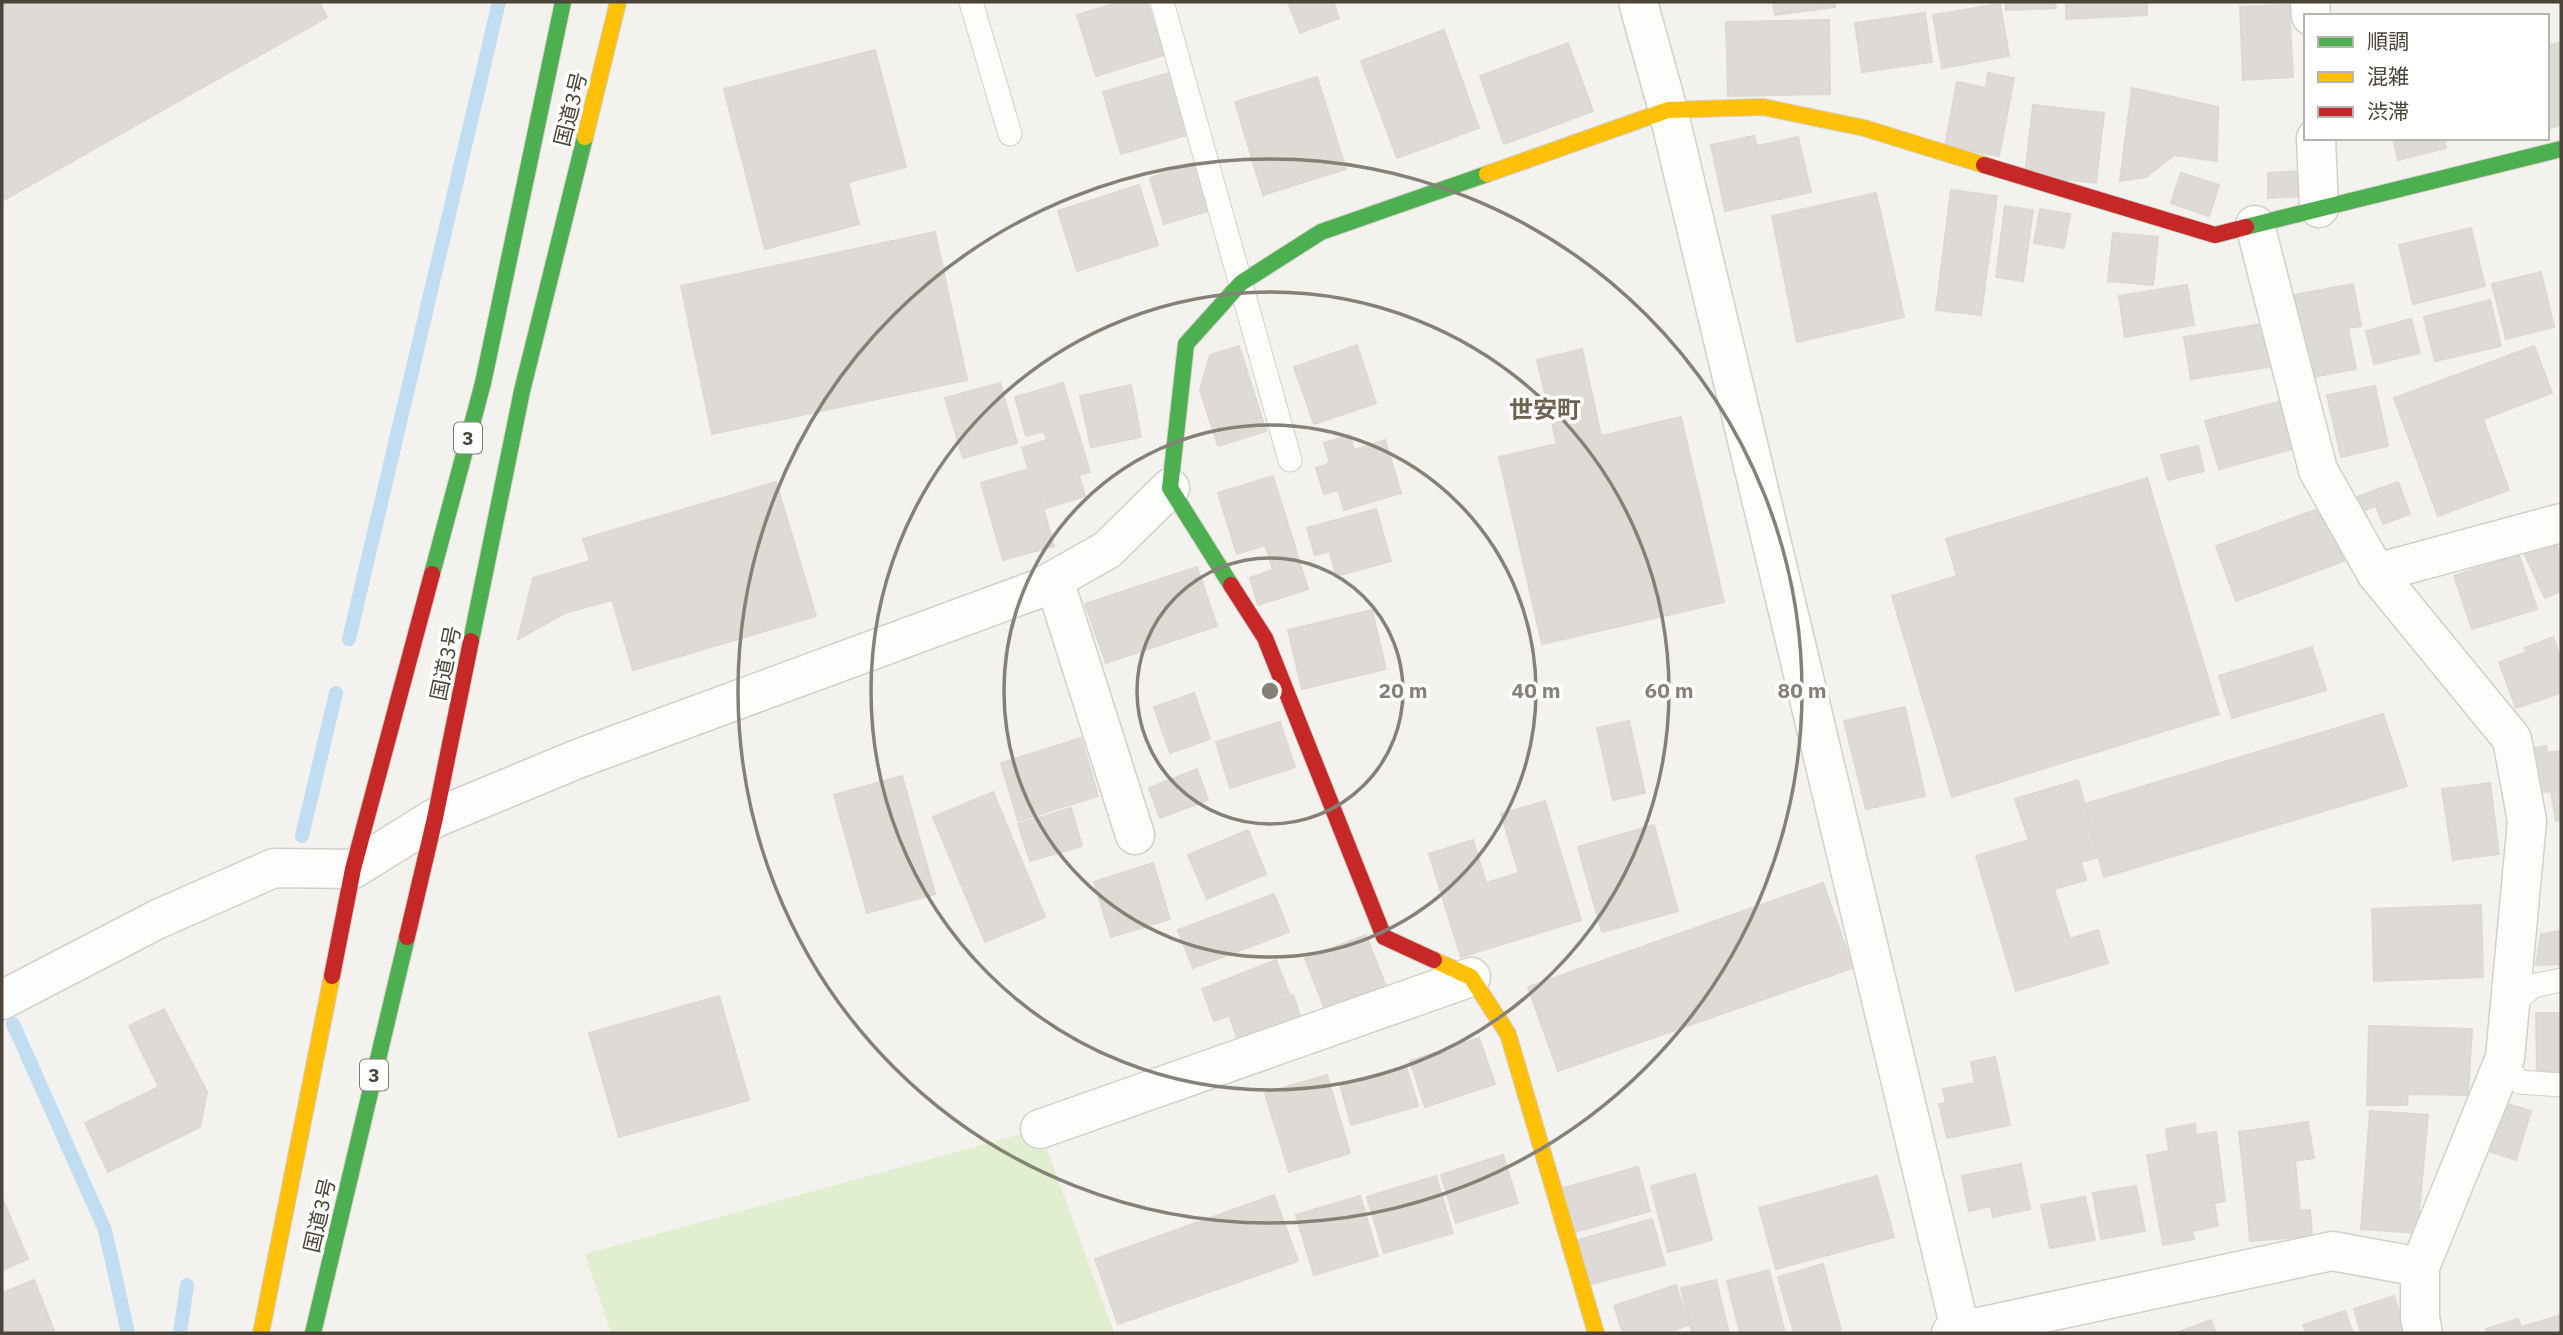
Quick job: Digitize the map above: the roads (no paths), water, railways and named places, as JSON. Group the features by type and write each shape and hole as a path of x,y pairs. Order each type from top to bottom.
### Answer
{"main road":[{"name":"国道3号","path":"261,1333 353,869 483,383 563,2"},
{"name":"国道3号","path":"313,1333 435,818 522,391 618,2"},
{"path":"1596,1333 1508,1034 1471,976 1384,937 1265,638 1170,488 1186,344 1241,283 1321,232 1668,110 1763,107 1864,128 2215,235 2561,149"}],"street":[{"path":"1638,2 1668,110 1958,1333 2332,1251 2420,1267"},
{"path":"2316,140 2319,208"},
{"path":"2255,225 2318,470 2376,573 2512,739 2527,821 2502,1064 2420,1267 2420,1318 2423,1333"},
{"path":"2,1000 158,919 274,868 353,869 435,818 580,758 1038,589 1107,550 1170,488"},
{"path":"2376,573 2561,523"},
{"path":"1054,580 1135,835"},
{"path":"1040,1129 1471,976"}],"lane":[{"path":"971,2 1010,134"},
{"path":"1162,2 1290,460"},
{"path":"2510,1006 2533,986 2561,980"},
{"path":"2502,1064 2520,1082 2561,1085"}],"waterway":[{"path":"349,639 499,2"},
{"path":"302,836 336,693"},
{"path":"13,1024 105,1230 128,1333"},
{"path":"180,1333 187,1285"}],"district":[{"name":"世安町","path":"1545,409"}]}
